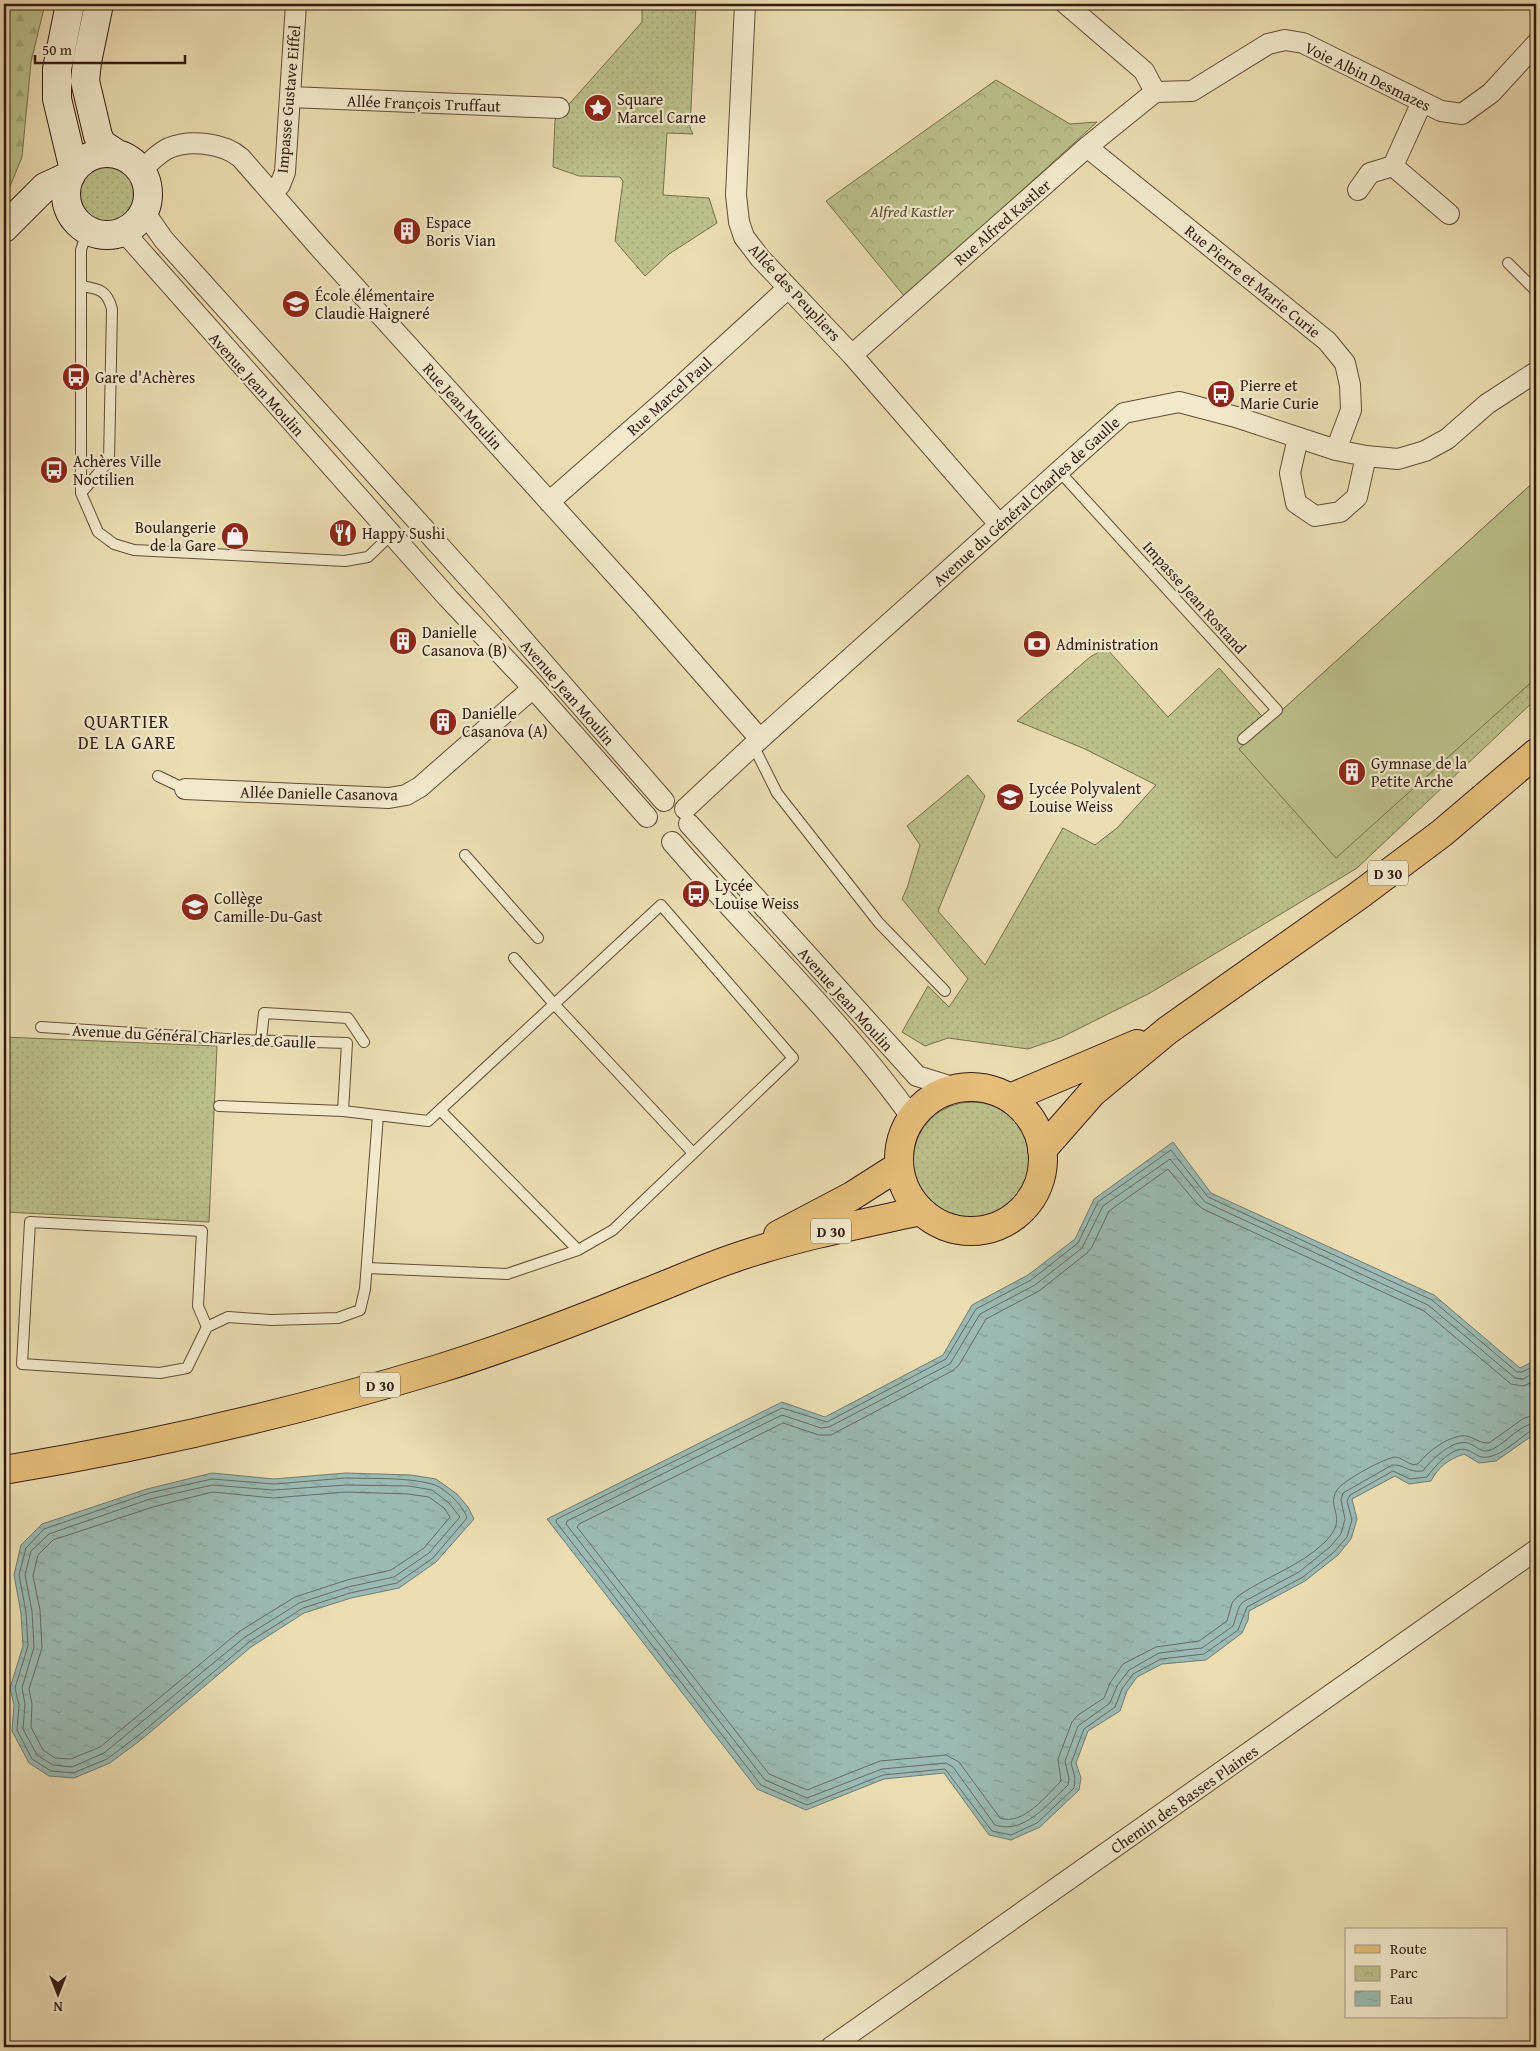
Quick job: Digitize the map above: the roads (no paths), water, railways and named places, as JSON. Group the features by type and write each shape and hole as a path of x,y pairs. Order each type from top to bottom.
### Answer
{"main road":[{"name":"D 30","path":"1042,1150 1092,1093 1168,1030 1358,896 1442,833 1536,753"},
{"name":"D 30","path":"1010,1098 1168,1030"},
{"path":"956,1088 984,1088 1010,1098 1031,1118 1041,1139 1044,1163 1039,1186 1026,1206 1008,1222 986,1230 962,1231 939,1224 920,1210 906,1191 899,1166 901,1141 912,1118 931,1099 956,1088"},
{"name":"D 30","path":"742,1255 852,1196 899,1166"},
{"name":"D 30","path":"4,1470 199,1432 438,1369 588,1316 742,1255 920,1210"}],"street":[{"path":"70,4 57,76 57,100 72,172 66,186 66,198 68,209 82,227 91,232 106,236 124,232 136,224 145,213 149,198 148,183 141,170 130,159 117,154 102,144 98,136 86,81 87,62 99,4"},
{"name":"Impasse Gustave Eiffel","path":"272,192 280,185 285,172 296,4"},
{"name":"Allée des Peupliers","path":"745,4 737,186 739,222 744,237 760,258 852,355 999,524"},
{"path":"1066,4 1144,71 1154,92"},
{"name":"Voie Albin Desmazes","path":"1154,92 1192,91 1268,44 1285,40 1303,43 1441,111 1462,114 1492,93 1536,44"},
{"name":"Rue Alfred Kastler","path":"852,355 1087,147 1154,92"},
{"name":"Allée François Truffaut","path":"290,98 559,108"},
{"path":"1358,190 1370,173 1393,166 1422,102"},
{"name":"Rue Jean Moulin","path":"141,170 168,148 173,147 190,144 220,147 235,152 640,602 756,742"},
{"name":"Rue Pierre et Marie Curie","path":"1087,147 1327,341 1345,363 1350,385 1351,410 1336,450"},
{"path":"4,228 45,187 72,172 88,157 97,154 117,154"},
{"path":"1393,166 1449,214"},
{"name":"Avenue Jean Moulin","path":"145,213 164,240 492,604 664,801"},
{"name":"Avenue Jean Moulin","path":"124,232 448,598 533,688 647,817"},
{"name":"Rue Marcel Paul","path":"549,502 671,396 788,288"},
{"name":"Avenue du Général Charles de Gaulle","path":"672,842 684,836 687,816 756,742 1124,413 1179,402 1336,450 1366,456 1398,459 1425,451 1447,438 1487,404 1536,372"},
{"path":"1298,438 1290,473 1296,503 1315,516 1340,512 1357,497 1366,456"},
{"path":"392,534 411,516"},
{"name":"Allée Danielle Casanova","path":"185,789 389,798 406,795 420,787 533,688"},
{"path":"672,842 658,840 652,836 647,824 647,817 653,807 664,801 675,802 687,816"},
{"name":"Avenue Jean Moulin","path":"687,816 917,1076 956,1088"},
{"name":"Avenue Jean Moulin","path":"672,842 803,987 888,1086 912,1118"},
{"name":"Chemin des Basses Plaines","path":"831,2047 1536,1550"}],"lane":[{"path":"91,232 81,250 81,493 98,532 114,544 134,550 345,561 368,557 392,534"},
{"path":"1508,264 1536,292"},
{"path":"81,493 108,461 112,309 106,294 99,289 82,286"},
{"name":"Impasse Jean Rostand","path":"1059,471 1277,710 1243,738"},
{"path":"756,742 777,793 878,923 945,991"},
{"path":"158,776 185,789"},
{"path":"466,856 538,938"},
{"path":"219,1106 343,1111 428,1121 661,904 793,1058 613,1230 578,1250 508,1274 367,1268"},
{"path":"514,958 554,1004 693,1153"},
{"path":"261,1040 264,1013 348,1018 364,1042"},
{"name":"Avenue du Général Charles de Gaulle","path":"41,1028 347,1043 343,1111"},
{"path":"440,1110 578,1250"},
{"path":"207,1327 198,1306 202,1231 30,1222 22,1364 160,1373 187,1368 207,1327 228,1317 271,1320 338,1318 360,1310 367,1268 378,1115"}],"water":[{"path":"1173,1142 1211,1193 1434,1295 1520,1368 1536,1360 1536,1433 1496,1461 1479,1463 1464,1454 1444,1464 1431,1481 1409,1484 1395,1476 1352,1499 1357,1519 1351,1539 1338,1555 1305,1581 1249,1611 1248,1620 1242,1633 1206,1660 1162,1664 1137,1677 1127,1691 1120,1711 1088,1731 1076,1763 1081,1778 1079,1790 1040,1827 1011,1840 989,1835 944,1773 884,1779 806,1810 757,1789 547,1519 782,1402 825,1417 943,1355 972,1305 1028,1275 1075,1239 1094,1199"},
{"path":"212,1473 274,1479 346,1473 410,1475 436,1479 457,1494 468,1507 474,1519 436,1562 399,1588 351,1598 304,1613 251,1647 142,1739 110,1763 74,1778 49,1776 29,1763 12,1731 14,1705 10,1688 23,1646 21,1613 14,1575 21,1545 42,1524 147,1489"}],"place":[{"name":"Square Marcel Carne","path":"598,108"},
{"name":"Espace Boris Vian","path":"407,231"},
{"name":"École élémentaire Claudie Haigneré","path":"296,304"},
{"name":"Gare d'Achères","path":"76,377"},
{"name":"Pierre et Marie Curie","path":"1221,394"},
{"name":"Achères Ville Noctilien","path":"54,470"},
{"name":"Happy Sushi","path":"343,533"},
{"name":"Boulangerie de la Gare","path":"235,536"},
{"name":"Danielle Casanova (B)","path":"403,641"},
{"name":"Administration","path":"1037,644"},
{"name":"Danielle Casanova (A)","path":"443,722"},
{"name":"Gymnase de la Petite Arche","path":"1352,772"},
{"name":"Lycée Polyvalent Louise Weiss","path":"1010,797"},
{"name":"Lycée Louise Weiss","path":"696,894"},
{"name":"Collège Camille-Du-Gast","path":"195,907"}],"district":[{"name":"QUARTIER DE LA GARE","path":"127,731"}],"park label":[{"name":"Alfred Kastler","path":"912,211"}]}
